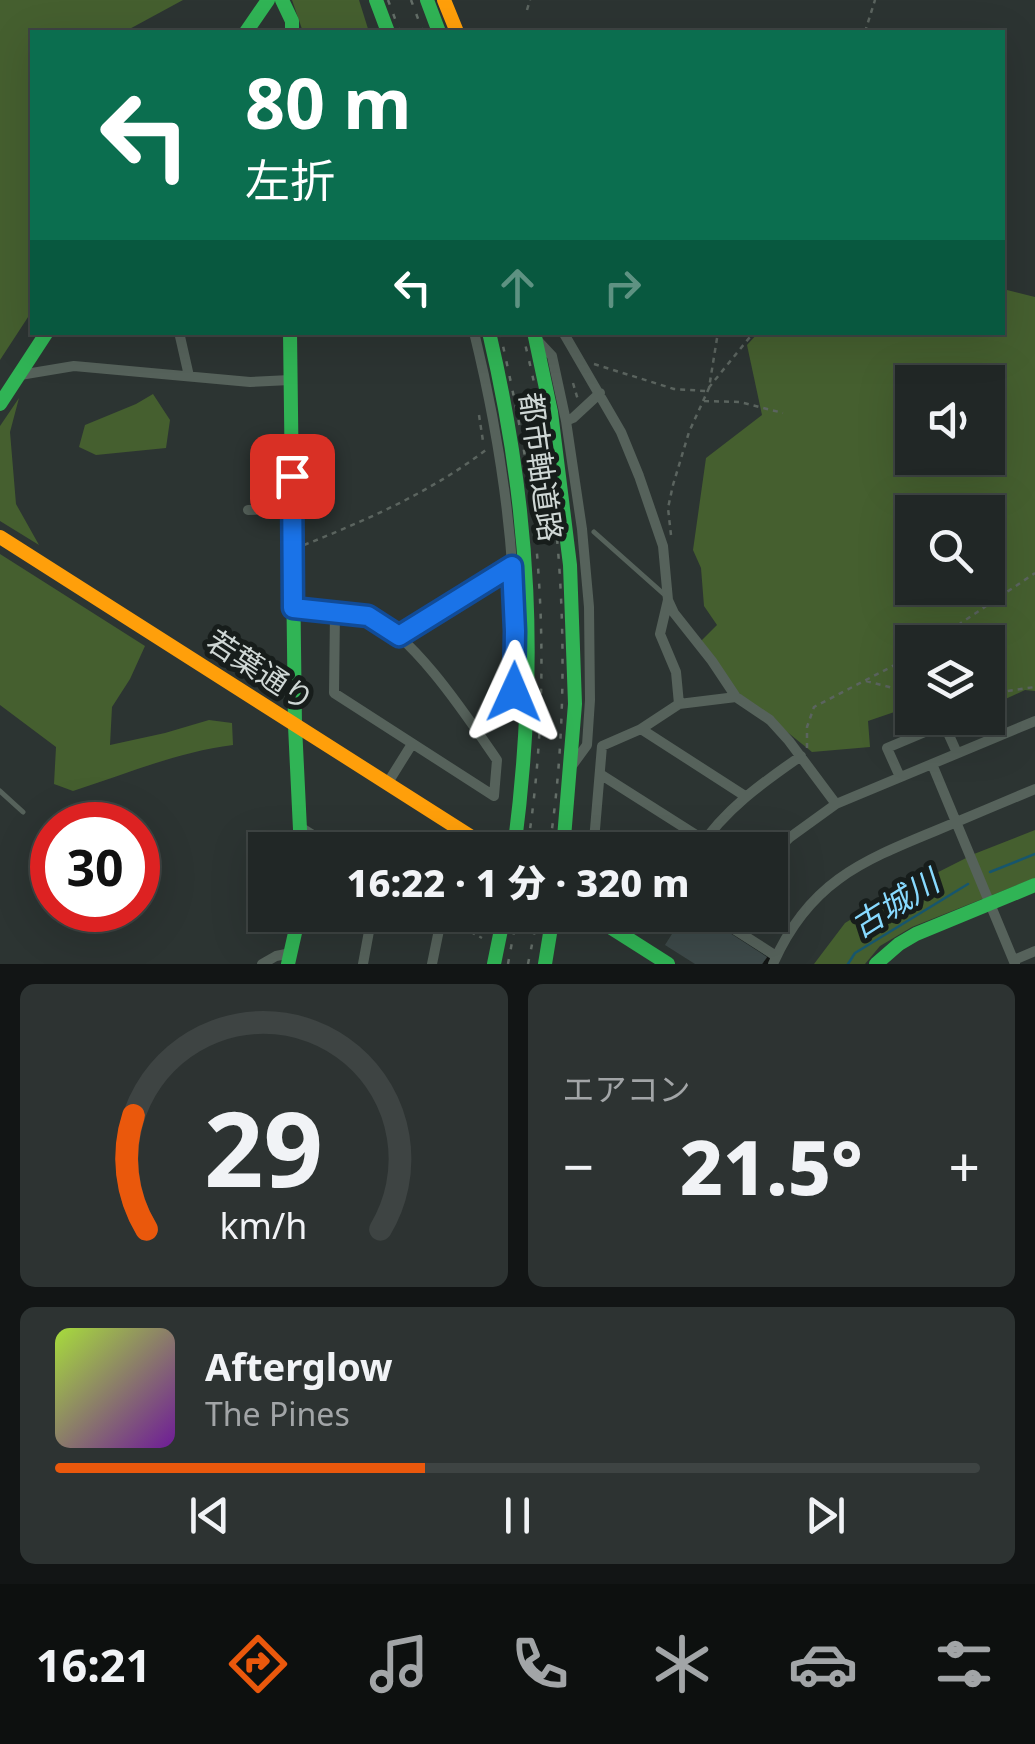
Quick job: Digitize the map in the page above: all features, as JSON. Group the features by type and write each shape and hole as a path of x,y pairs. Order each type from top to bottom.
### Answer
{"street":[{"path":"247,30 268,0"},
{"path":"282,0 292,30"},
{"path":"376,0 387,30"},
{"path":"426,0 438,30"},
{"path":"444,0 456,30"},
{"path":"0,404 45,335"},
{"path":"181,335 188,376"},
{"path":"290,335 295,726 300,832"},
{"path":"475,335 497,445 512,566 514,692 527,716"},
{"name":"都市軸道路","path":"490,335 508,422 527,575 527,716 516,832"},
{"path":"566,335 621,432 662,546 668,599 660,634 676,672 679,704"},
{"path":"535,336 552,356 566,420 589,607 587,745 571,766"},
{"name":"都市軸道路","path":"535,336 551,412 570,565 575,704 565,832"},
{"path":"19,376 74,366 250,382 290,380"},
{"path":"566,420 600,393"},
{"path":"248,510 292,509"},
{"name":"若葉通り","path":"0,537 463,832"},
{"path":"399,636 512,566"},
{"path":"668,599 681,624 736,697 770,720 836,804"},
{"path":"293,608 335,612 368,616 399,636 461,708 497,760 494,796 334,694 335,612"},
{"path":"595,832 602,746 641,729 679,704 736,697"},
{"path":"788,839 836,804 1035,721"},
{"path":"900,777 887,748 944,724 957,754"},
{"path":"641,729 745,796"},
{"path":"387,784 412,744"},
{"path":"713,832 745,796 801,756"},
{"path":"932,764 1014,962 1035,951"},
{"path":"600,774 683,832"},
{"path":"741,932 774,960 795,922 842,875 872,857 1035,789"},
{"path":"300,827 308,832"},
{"path":"876,964 916,934 1035,885"},
{"path":"262,964 276,956 289,959 295,932"},
{"path":"363,964 369,932"},
{"path":"432,964 439,932"},
{"path":"494,964 501,932"},
{"path":"544,964 550,932"},
{"path":"618,932 668,964"}],"lane":[{"path":"594,532 668,599"},
{"path":"0,792 23,812"}],"path":[{"path":"527,10 530,0"},
{"path":"866,30 875,0"},
{"path":"672,540 668,508 690,432 709,388 718,335"},
{"path":"584,366 590,363 674,389 706,392 752,335"},
{"path":"573,382 579,404"},
{"path":"703,401 740,402 783,413"},
{"path":"478,415 483,440"},
{"path":"292,549 399,502 448,477 497,445"},
{"path":"958,625 1035,573"},
{"path":"812,770 806,744 814,706 895,665"},
{"path":"864,681 895,689"},
{"path":"1005,691 1035,686"},
{"path":"471,932 482,938"}],"green space":[{"path":"0,0 183,0 128,30 30,30 30,314 0,360"},
{"path":"292,0 359,0 368,30 302,30"},
{"path":"1005,290 1035,297 1035,691 1025,690 1005,699 1005,625 895,625 895,712 868,721 870,747 812,752 736,691 701,641 717,625 704,606 701,568 693,550 706,458 762,415 747,345 756,335 1005,335"},
{"path":"153,394 170,420 166,448 96,455 79,447 85,425"},
{"path":"19,398 10,432 16,504 39,545 0,521 0,426"},
{"path":"0,554 145,646 112,707 110,745 209,720 232,723 233,745 172,758 73,791 54,784 56,747 0,705"},
{"path":"1035,830 1035,878 912,927 880,946 865,964 814,964 845,923 881,901 974,854"}],"building":[{"path":"673,932 728,932 767,957 762,964 695,964 665,945"}],"waterway":[{"name":"古城川","path":"990,872 1035,854"},
{"name":"古城川","path":"848,964 855,953 968,884"}],"railway":[{"path":"388,0 399,30"},
{"path":"411,0 422,30"},
{"path":"501,335 528,477 539,585 540,718 530,832"},
{"path":"523,335 547,458 561,590 561,723 551,832"},
{"path":"508,964 514,932"},
{"path":"528,964 535,932"}],"traffic: fast":[{"path":"247,30 268,0"},
{"path":"282,0 292,30"},
{"path":"376,0 387,30"},
{"path":"427,0 438,30"},
{"path":"0,404 45,335"},
{"path":"290,335 300,832"},
{"path":"490,335 514,463 526,590 526,717 516,832"},
{"path":"535,335 551,412 570,565 575,704 564,832"},
{"path":"876,964 916,934 1035,885"},
{"path":"288,964 295,932"},
{"path":"494,964 501,932"},
{"path":"545,964 550,932"},
{"path":"618,932 668,964"}],"traffic: slow":[{"path":"444,0 456,30"},
{"path":"0,537 464,832"}],"route":[{"path":"292,476 293,608 368,616 399,636 512,566 514,692"}]}
